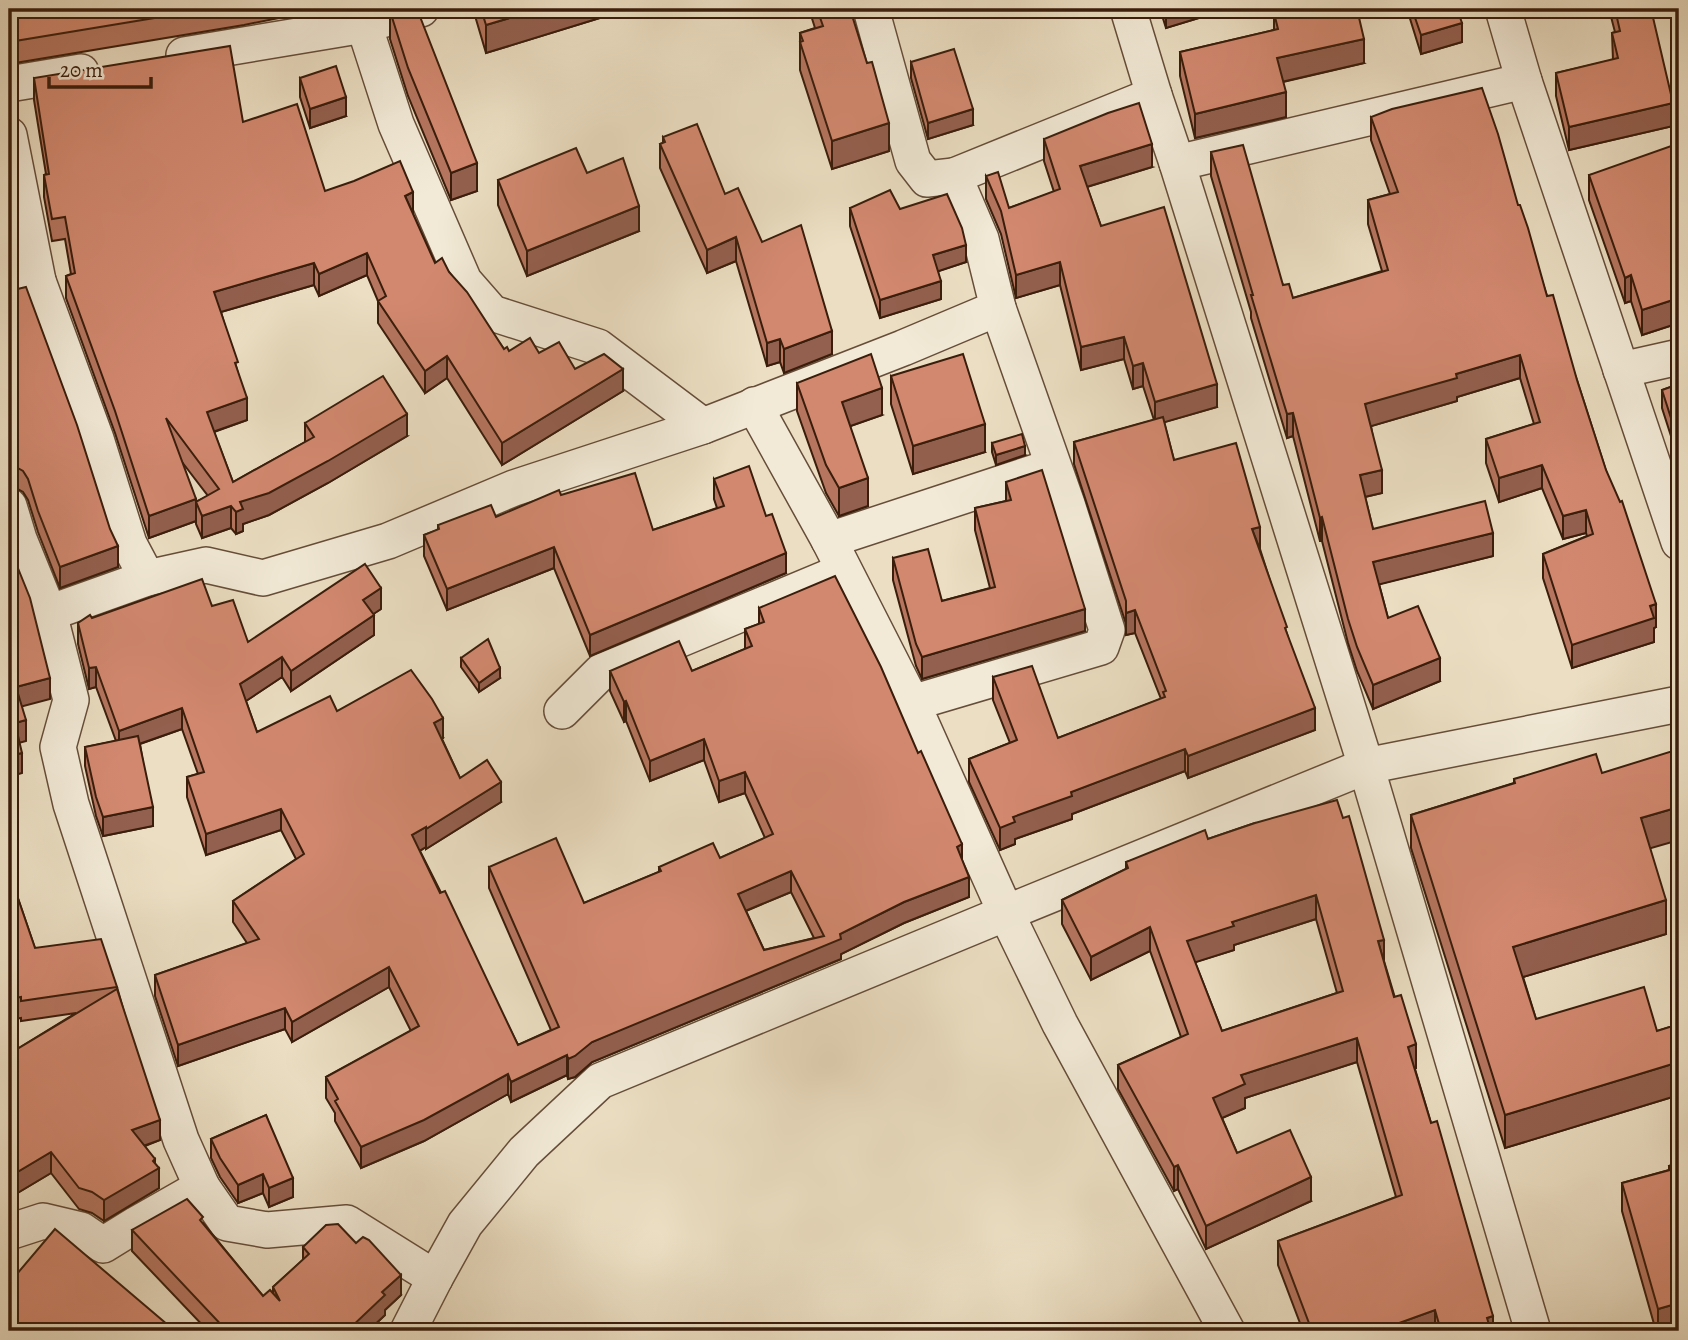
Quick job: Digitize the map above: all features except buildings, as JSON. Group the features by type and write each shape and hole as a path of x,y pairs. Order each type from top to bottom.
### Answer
{"street":[{"path":"159,59 364,25 421,9"},
{"path":"871,9 913,161 927,179 954,176 1154,95"},
{"path":"1128,9 1366,766 1533,1331"},
{"path":"1503,9 1524,81 1679,542"},
{"path":"364,25 396,124 464,281 492,313 598,347 703,426"},
{"path":"9,84 118,66"},
{"path":"1177,163 1524,81"},
{"path":"9,135 24,285 96,439 129,544 147,578"},
{"path":"912,704 1101,647 1107,630 998,308 981,239 954,176"},
{"path":"49,613 147,578 206,565 263,578 388,541 514,488 703,426 998,308"},
{"path":"1621,370 1679,357"},
{"path":"754,405 829,540 912,704 1006,913 1060,1024 1227,1331"},
{"path":"829,540 1054,467"},
{"path":"9,506 19,539 49,613 71,700 58,747 71,804 181,1140 202,1188 227,1223 267,1230 347,1223 435,1278"},
{"path":"562,711 601,672 844,571"},
{"path":"408,1331 465,1224 524,1152 600,1082 1366,766 1679,704"},
{"path":"9,1232 43,1221 81,1230 103,1245 202,1188"}]}
